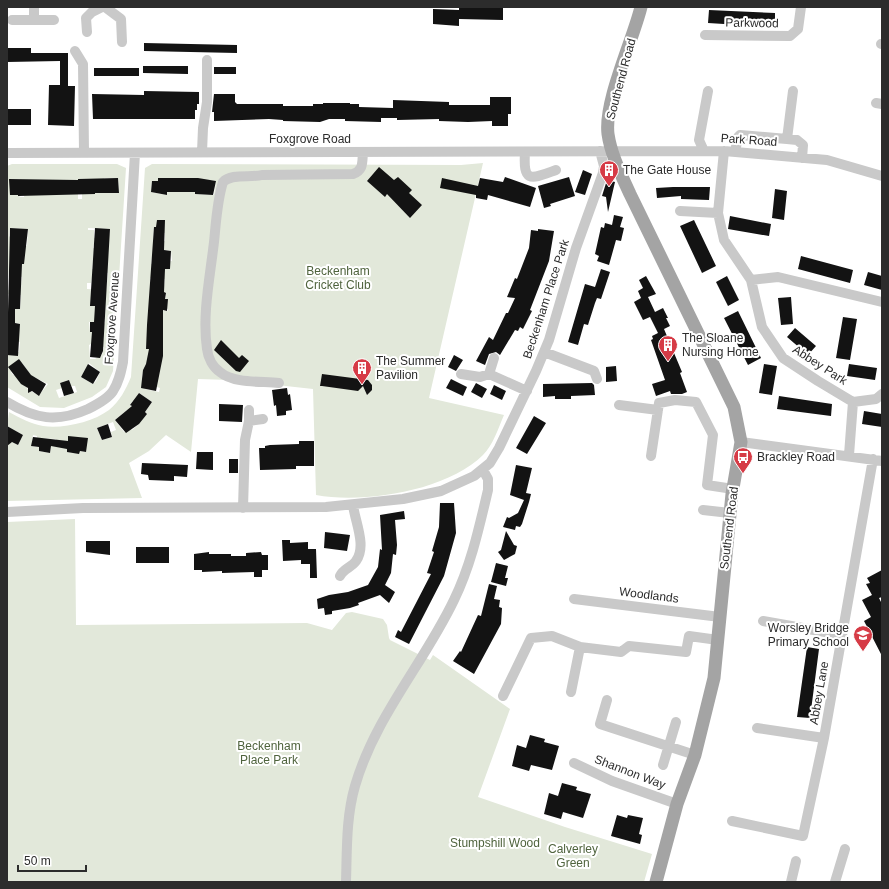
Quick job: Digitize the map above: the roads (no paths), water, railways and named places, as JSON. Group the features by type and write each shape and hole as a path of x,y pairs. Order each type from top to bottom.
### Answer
{"main road":[{"name":"Southend Road","path":"641,7 612,103 606,151 630,194 734,407 741,442 730,513 714,678 695,755 677,804 656,882"}],"street":[{"path":"34,7 34,20"},
{"path":"87,32 86,18 92,12 102,7"},
{"path":"105,7 121,19 122,42"},
{"name":"Parkwood","path":"705,35 790,36 798,29 800,7"},
{"path":"12,20 54,20"},
{"path":"75,51 83,64 84,152"},
{"path":"202,152 203,128 207,102 207,60"},
{"path":"704,151 699,140 708,91"},
{"path":"787,139 793,91"},
{"path":"735,152 738,137 740,135 787,139 797,140 803,146 802,158"},
{"name":"Park Road","path":"606,151 724,151 827,160 882,176"},
{"name":"Foxgrove Road","path":"7,153 606,151"},
{"name":"Beckenham Place Park","path":"7,512 83,508 243,508 353,505 433,493 456,485 484,470 499,448 544,352 559,310 576,248 603,173 606,151"},
{"name":"Abbey Park","path":"724,151 718,213 724,240 751,280 762,327 783,358 853,402 876,400 882,394"},
{"path":"280,383 238,379 223,370 209,357 206,337 209,279 223,182 229,178 254,178 262,175 353,174 362,168 363,152"},
{"path":"524,152 524,167 528,175 539,177 556,170"},
{"name":"Foxgrove Avenue","path":"7,402 25,412 53,418 74,416 96,406 113,392 119,379 123,362 136,153"},
{"path":"680,211 718,213"},
{"path":"751,280 778,277 882,302"},
{"path":"544,352 594,371 597,379"},
{"path":"489,374 494,358"},
{"path":"461,374 480,377 489,374 527,391"},
{"path":"651,456 659,403 676,400 696,402 713,435 708,485 733,489"},
{"name":"Abbey Park","path":"849,455 853,402"},
{"path":"619,406 658,410"},
{"path":"243,508 245,440 249,421 249,410"},
{"path":"249,421 263,419"},
{"path":"741,442 849,455 877,460"},
{"name":"Abbey Lane","path":"732,821 803,836 824,738 842,635 877,460"},
{"path":"346,882 348,822 358,776 378,730 454,600 469,567 488,490 488,479 484,470"},
{"path":"340,576 342,572 356,562 361,548 353,505"},
{"path":"703,510 730,513"},
{"name":"Woodlands","path":"574,599 720,617"},
{"path":"763,621 842,635"},
{"path":"503,696 531,638 552,636 580,647 621,652 629,646 686,652 689,636 718,640"},
{"path":"571,692 580,647"},
{"path":"607,700 600,724 695,755"},
{"path":"663,765 676,722"},
{"path":"757,728 824,738"},
{"name":"Shannon Way","path":"574,763 612,781 677,804"},
{"path":"835,882 845,849"},
{"path":"791,882 796,861"}],"place":[{"name":"The Gate House","path":"609,187"},
{"name":"The Sloane Nursing Home","path":"668,362"},
{"name":"The Summer Pavilion","path":"362,385"},
{"name":"Brackley Road","path":"743,474"},
{"name":"Worsley Bridge Primary School","path":"863,652"}],"park label":[{"name":"Beckenham Cricket Club","path":"338,278"},
{"name":"Stumpshill Wood","path":"495,843"},
{"name":"Calverley Green","path":"573,856"}]}
